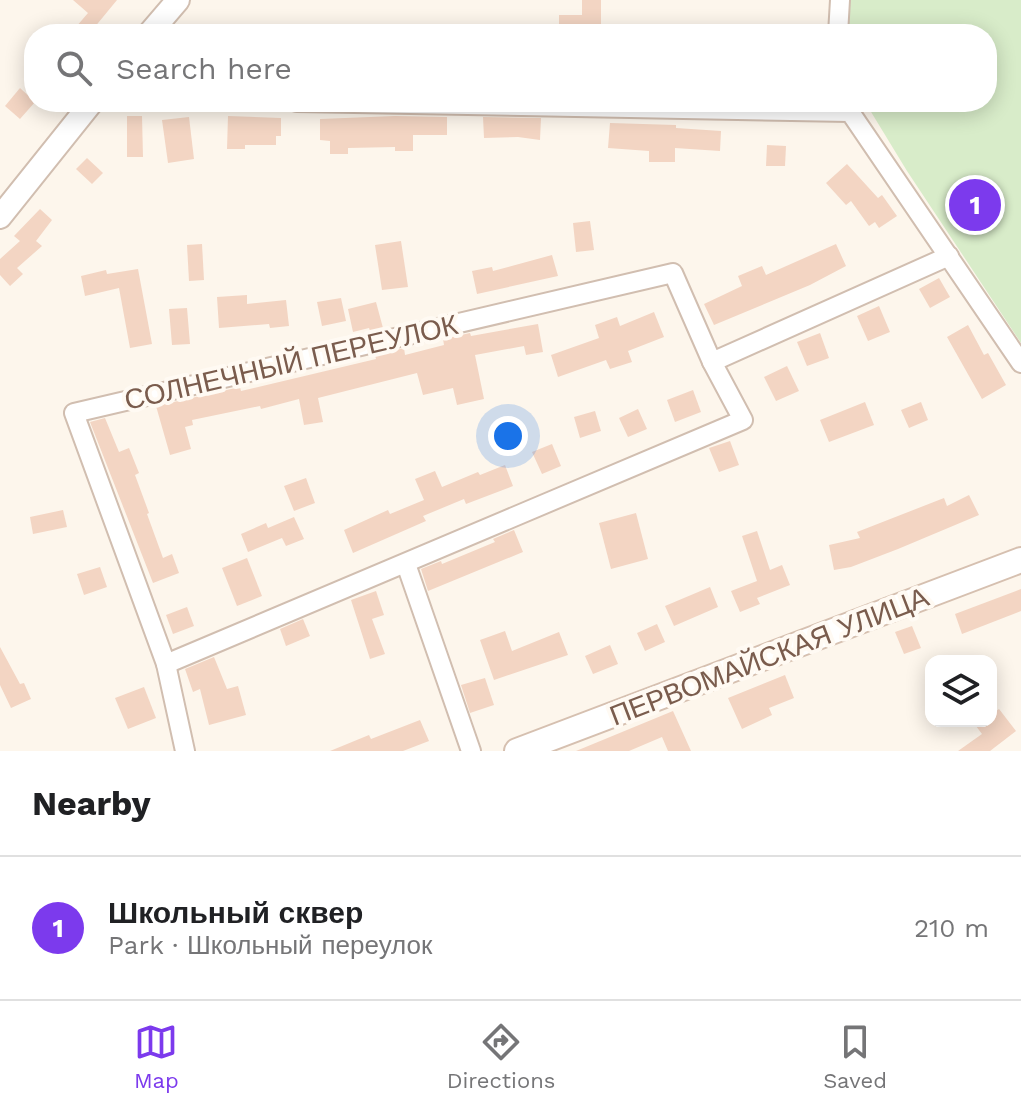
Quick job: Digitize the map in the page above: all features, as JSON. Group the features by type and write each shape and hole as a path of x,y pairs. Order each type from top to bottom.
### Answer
{"main road":[{"name":"ПЕРВОМАЙСКАЯ УЛИЦА","path":"517,751 1021,560"}],"street":[{"path":"158,24 178,0"},
{"path":"839,24 840,0"},
{"path":"0,217 84,112"},
{"path":"852,112 1021,363"},
{"path":"712,362 949,256"},
{"name":"СОЛНЕЧНЫЙ ПЕРЕУЛОК","path":"166,664 743,420 712,362 673,273 74,413 166,664 185,751"},
{"path":"406,564 471,751"}],"green space":[{"path":"848,0 1021,0 1021,343 871,112 997,112 997,24 847,24"}],"building":[{"path":"73,0 117,0 97,24 79,24 88,13"},
{"path":"582,0 601,0 601,24 559,24 559,15 582,15"},
{"path":"20,88 24,92 26,112 20,119 5,106"},
{"path":"127,116 142,116 143,157 127,157"},
{"path":"228,116 281,118 281,136 276,136 276,145 245,145 245,149 227,149"},
{"path":"189,117 194,159 168,163 162,120"},
{"path":"447,117 447,135 413,135 413,151 395,151 395,147 348,148 348,154 330,154 330,141 320,140 320,119"},
{"path":"483,117 541,118 540,140 484,138"},
{"path":"610,123 676,125 676,128 721,131 720,151 675,148 675,162 649,162 649,151 608,148"},
{"path":"767,145 786,146 785,166 766,166"},
{"path":"87,158 103,173 92,184 76,169"},
{"path":"847,164 878,198 882,195 897,216 879,228 875,222 869,226 851,201 846,205 826,183"},
{"path":"40,209 52,220 36,241 42,246 17,268 23,274 10,286 0,275 0,259 20,241 14,236"},
{"path":"590,221 594,250 576,252 573,223"},
{"path":"401,241 408,287 382,290 375,245"},
{"path":"202,244 204,280 189,281 187,245"},
{"path":"836,244 846,266 810,285 714,325 704,304 742,286 738,276 762,266 766,275"},
{"path":"552,255 558,276 477,294 472,271 492,267 493,271"},
{"path":"138,269 152,344 130,348 119,288 85,296 81,276 106,270 107,274"},
{"path":"939,278 950,297 930,308 919,289"},
{"path":"247,295 247,304 286,300 289,326 270,328 269,324 219,328 217,297"},
{"path":"341,298 346,321 322,326 317,302"},
{"path":"376,302 383,328 353,332 348,309"},
{"path":"879,306 890,332 868,341 857,316"},
{"path":"187,308 190,344 172,345 169,309"},
{"path":"654,312 664,337 628,351 632,362 610,369 606,360 558,377 551,355 599,338 595,325 617,317 620,326"},
{"path":"538,324 543,352 526,355 524,346 475,355 484,399 457,405 453,388 423,395 417,373 318,398 323,422 304,425 299,399 261,409 260,406 192,420 193,425 185,427 191,449 170,455 156,406 240,387 241,391 376,359 375,355 404,348 405,355 444,345 443,339 470,333 471,336"},
{"path":"968,325 984,355 988,353 1006,385 982,399 947,337"},
{"path":"820,333 829,358 807,366 797,342"},
{"path":"787,366 799,391 776,401 764,377"},
{"path":"693,390 701,412 675,422 667,400"},
{"path":"865,402 874,425 829,442 820,420"},
{"path":"921,402 928,420 909,428 901,410"},
{"path":"638,409 647,429 628,437 619,418"},
{"path":"595,411 601,431 580,438 574,417"},
{"path":"105,418 119,452 129,448 163,558 172,554 179,573 153,583 90,422"},
{"path":"730,441 739,465 719,472 709,448"},
{"path":"552,444 561,466 542,474 532,452"},
{"path":"505,465 513,486 466,504 464,499 423,516 426,521 353,553 344,530 388,510 390,514 424,500 415,479 435,471 442,487"},
{"path":"306,478 315,503 294,511 284,486"},
{"path":"969,495 979,515 851,567 834,570 829,545 860,538 857,532 944,498 947,506"},
{"path":"63,510 67,527 33,534 30,517"},
{"path":"636,513 648,559 611,569 599,523"},
{"path":"294,517 304,539 286,546 282,538 248,552 241,534 266,523 268,528"},
{"path":"514,530 523,552 428,591 421,569 441,561 442,564 495,542 493,539"},
{"path":"757,531 770,570 782,565 790,585 757,598 760,604 740,612 731,591 757,581 742,536"},
{"path":"247,558 262,596 237,606 222,568"},
{"path":"100,567 107,587 84,595 77,574"},
{"path":"710,587 718,607 674,626 665,606"},
{"path":"1021,589 1021,611 962,634 955,614"},
{"path":"376,591 384,615 372,619 385,654 370,659 351,600"},
{"path":"187,607 194,626 173,634 166,615"},
{"path":"303,619 310,636 286,646 280,629"},
{"path":"657,624 665,642 645,651 637,633"},
{"path":"912,626 921,648 904,654 895,632"},
{"path":"505,631 512,651 559,632 568,655 494,680 480,640"},
{"path":"610,645 618,664 593,674 585,656"},
{"path":"0,647 31,699 11,708 0,685"},
{"path":"214,657 227,689 238,686 246,715 209,725 200,689 193,692 185,669"},
{"path":"785,675 794,698 769,708 772,715 742,729 728,698"},
{"path":"485,678 494,705 470,713 461,685"},
{"path":"144,687 156,718 128,729 115,698"},
{"path":"999,709 1016,731 990,751 958,751 982,734 977,727 997,727"},
{"path":"673,711 691,751 668,751 662,737 629,751 576,751"},
{"path":"420,720 429,741 403,751 330,751 369,735 371,739"}],"place":[{"name":"Школьный сквер","path":"975,205"}]}
